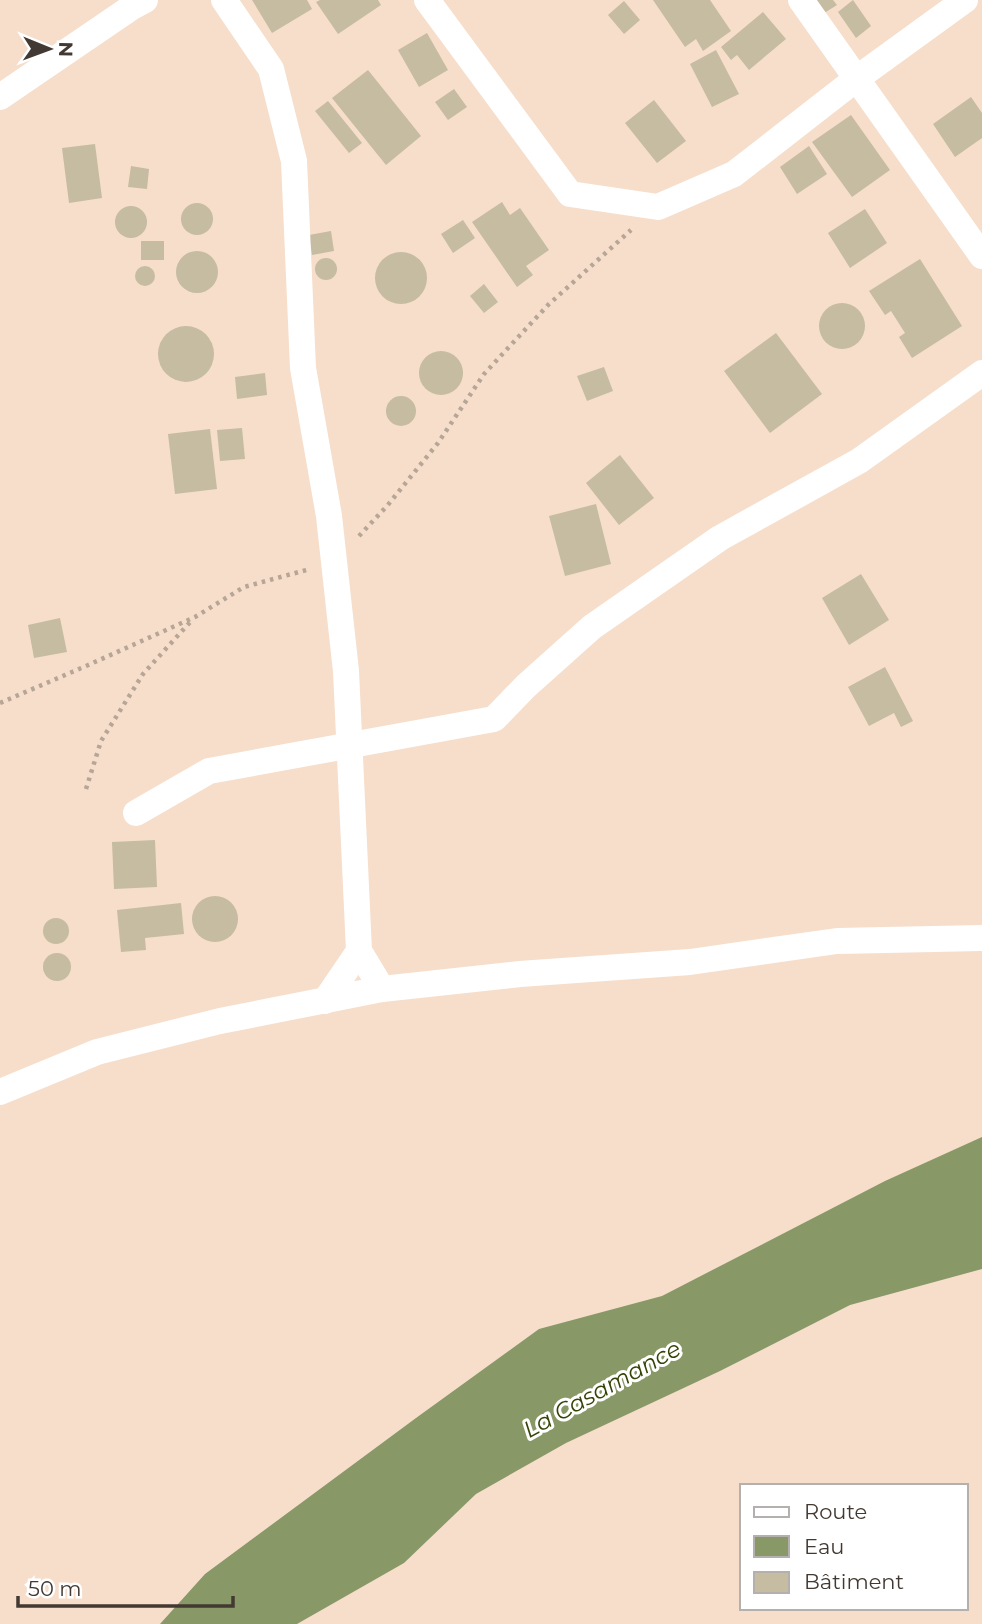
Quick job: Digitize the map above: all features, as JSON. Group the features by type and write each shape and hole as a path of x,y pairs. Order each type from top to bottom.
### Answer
{"street":[{"path":"0,97 145,0"},
{"path":"224,0 271,69 294,161 303,368 329,516 346,671 359,951 382,989"},
{"path":"427,0 570,194 658,206 734,174 856,79 965,0"},
{"path":"801,0 982,256"},
{"path":"136,813 209,771 494,719 526,686 603,620 720,538 859,461 982,373"},
{"path":"0,1092 97,1052 220,1021 382,989 520,974 690,962 837,941 982,938"},
{"path":"325,1001 359,951"}],"path":[{"path":"86,789 101,741 143,674 195,617"}],"water":[{"name":"La Casamance","path":"982,1137 982,1269 850,1305 720,1371 566,1443 476,1494 404,1563 297,1624 160,1624 205,1574 539,1329 662,1296 885,1181"}],"building":[{"path":"252,0 307,0 312,9 272,33"},
{"path":"378,0 381,5 338,34 316,2"},
{"path":"653,0 710,0 731,31 703,51 696,39 685,47"},
{"path":"812,0 833,0 837,5 821,15"},
{"path":"853,0 871,26 856,38 838,12"},
{"path":"624,1 640,20 624,34 608,15"},
{"path":"763,12 786,39 749,70 737,55 731,60 721,47"},
{"path":"427,33 448,70 419,87 398,50"},
{"path":"716,50 739,94 712,107 690,64"},
{"path":"368,70 421,136 386,165 332,98"},
{"path":"454,89 467,107 448,120 435,102"},
{"path":"971,97 982,113 982,138 955,157 933,124"},
{"path":"654,100 686,141 657,163 625,123"},
{"path":"328,101 362,143 349,153 315,111"},
{"path":"851,115 890,170 852,197 812,142"},
{"path":"95,144 102,198 69,203 62,148"},
{"path":"809,146 827,174 797,194 780,167"},
{"path":"131,166 149,169 147,189 128,187"},
{"path":"502,202 510,215 520,208 549,250 526,266 533,275 517,287 472,222"},
{"path":"197,203 209,207 213,219 209,231 197,235 185,231 181,219 185,207"},
{"path":"131,206 143,210 147,222 143,234 131,238 119,234 115,222 119,210"},
{"path":"865,209 887,243 850,268 828,233"},
{"path":"463,220 475,238 453,253 441,234"},
{"path":"331,231 334,251 312,255 309,235"},
{"path":"141,241 164,241 164,260 141,260"},
{"path":"197,251 212,257 218,272 212,287 197,293 182,287 176,272 182,257"},
{"path":"401,252 420,259 427,278 420,297 401,304 382,297 375,278 382,259"},
{"path":"326,258 334,261 337,269 334,277 326,280 318,277 315,269 318,261"},
{"path":"920,259 962,326 912,358 899,337 905,333 891,311 885,315 869,291"},
{"path":"145,266 152,269 155,276 152,283 145,286 138,283 135,276 138,269"},
{"path":"484,284 498,302 484,313 470,296"},
{"path":"842,303 858,310 865,326 858,342 842,349 826,342 819,326 826,310"},
{"path":"180,326 192,326 202,330 210,338 214,354 210,370 202,378 192,382 180,382 170,378 162,370 158,360 158,348 162,338 170,330"},
{"path":"776,333 822,394 770,433 724,371"},
{"path":"441,351 456,358 463,373 456,388 441,395 426,388 419,373 426,358"},
{"path":"604,367 613,391 587,401 577,376"},
{"path":"265,373 267,395 237,399 235,377"},
{"path":"401,396 412,400 416,411 412,422 401,426 390,422 386,411 390,400"},
{"path":"242,428 245,459 220,461 217,430"},
{"path":"210,429 217,489 175,494 168,434"},
{"path":"620,455 654,498 619,525 586,483"},
{"path":"596,504 611,564 565,576 549,516"},
{"path":"861,574 889,620 849,645 822,598"},
{"path":"60,618 67,652 34,658 28,625"},
{"path":"885,667 913,721 901,727 894,713 869,726 848,687"},
{"path":"155,840 157,887 114,889 112,842"},
{"path":"215,896 231,903 238,919 231,935 215,942 199,935 192,919 199,903"},
{"path":"181,903 184,934 145,938 146,950 121,952 117,910"},
{"path":"56,918 65,922 69,931 65,940 56,944 47,940 43,931 47,922"},
{"path":"57,953 67,957 71,967 67,977 57,981 47,977 43,967 47,957"}]}
